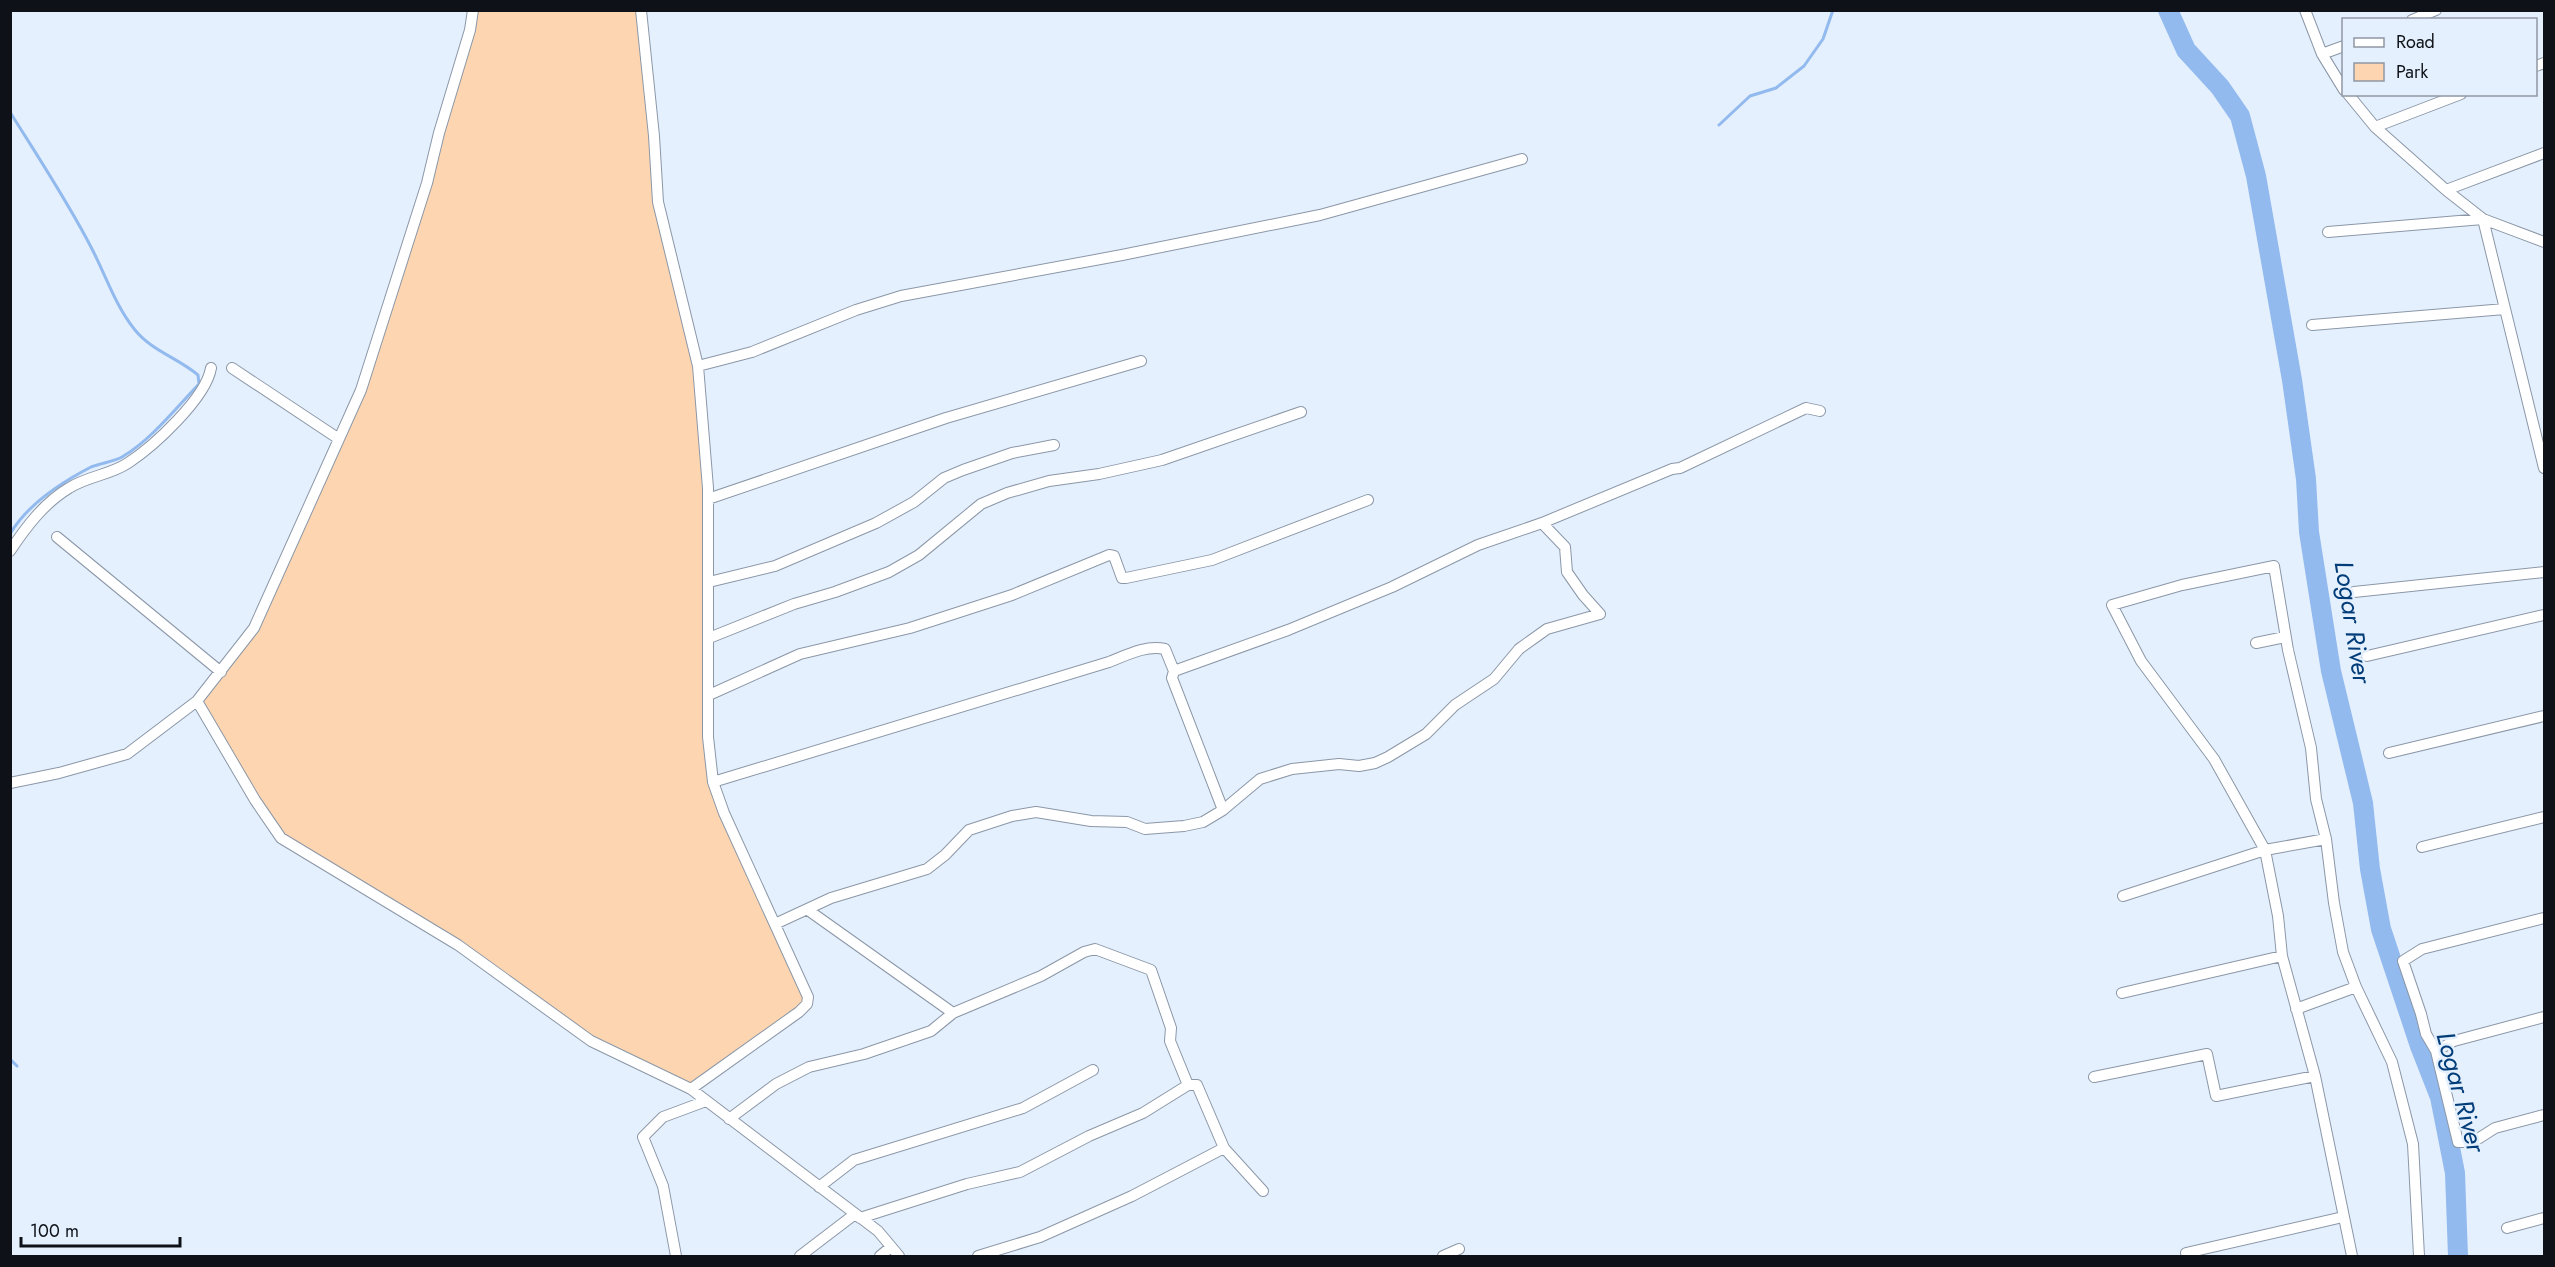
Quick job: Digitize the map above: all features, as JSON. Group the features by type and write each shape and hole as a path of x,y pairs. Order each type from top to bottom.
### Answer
{"street":[{"path":"10,783 59,773 128,754 197,701 254,628 361,390 428,183 439,133 470,30 473,10"},
{"path":"641,10 654,136 658,202 698,366 708,499 710,695 708,737 712,782 808,997 807,1004 691,1089"},
{"path":"2305,10 2322,54 2342,88"},
{"path":"2417,18 2436,10"},
{"path":"2322,54 2342,45"},
{"path":"2350,96 2375,127 2446,190 2483,219 2544,242"},
{"path":"2375,127 2455,96"},
{"path":"2446,190 2544,153"},
{"path":"698,366 752,352 856,310 901,296 1320,215 1522,159"},
{"path":"2328,232 2483,219"},
{"path":"2483,219 2544,468"},
{"path":"2312,325 2505,309"},
{"path":"708,499 946,418 1141,361"},
{"path":"10,551 29,523 56,498 87,478 129,463 184,413 204,388 211,368"},
{"path":"232,368 339,439"},
{"path":"1174,671 1288,630 1392,587 1478,545 1542,523 1672,469 1680,468 1806,408 1820,411"},
{"path":"709,638 794,604 889,572 919,555 981,504 1007,493 1049,481 1099,474 1162,460 1301,412"},
{"path":"709,582 774,566 876,523 914,502 944,478 963,470 1012,453 1054,445"},
{"path":"710,695 800,654 910,628 1012,595 1109,555 1114,556 1122,578 1212,560 1368,500"},
{"path":"775,924 831,898 927,869 969,830 1012,816 1036,812 1091,821 1127,822 1145,829 1184,826 1203,822 1223,810 1260,779 1292,769 1340,764 1359,766 1388,757 1426,734 1455,705 1494,679 1519,649 1547,629 1600,614 1583,596 1567,572 1565,547 1542,523"},
{"path":"57,537 221,672"},
{"path":"2352,1257 2315,1076 2282,956 2278,916 2265,850 2214,759 2141,661 2112,605 2182,585 2274,566 2285,637 2311,748 2316,799 2326,839 2339,936 2356,987 2392,1062 2413,1144 2419,1257"},
{"path":"2354,592 2544,572"},
{"path":"2367,656 2544,615"},
{"path":"2256,643 2285,637"},
{"path":"712,782 1142,650 1156,648 1165,650 1174,671 1173,678 1223,810"},
{"path":"197,701 255,800 281,838 458,945 591,1041 691,1089 878,1231 899,1257"},
{"path":"2389,753 2544,716"},
{"path":"2422,847 2544,817"},
{"path":"2123,896 2265,850 2326,839"},
{"path":"808,910 953,1013"},
{"path":"2544,918 2422,949 2403,961 2426,1034 2436,1051 2458,1142 2473,1142 2495,1128 2544,1116"},
{"path":"729,1119 776,1084 809,1067 864,1054 930,1031 953,1013 1041,976 1084,952 1101,950 1151,970 1171,1028 1170,1041 1188,1085"},
{"path":"2122,993 2282,956"},
{"path":"2296,1009 2356,987"},
{"path":"2436,1051 2454,1041 2544,1017"},
{"path":"2094,1077 2207,1054 2216,1096 2315,1076"},
{"path":"819,1187 854,1160 1023,1108 1092,1070"},
{"path":"800,1257 858,1216 967,1184 1020,1172 1089,1136 1143,1113 1188,1085 1197,1085 1224,1148 1263,1191"},
{"path":"676,1257 663,1186 643,1137 663,1117 706,1101"},
{"path":"978,1257 1050,1232 1132,1196 1224,1148"},
{"path":"2186,1253 2343,1217"},
{"path":"2507,1228 2544,1218"},
{"path":"880,1257 891,1247"},
{"path":"1443,1257 1459,1249"}],"green space":[{"path":"473,11 641,11 658,202 688,323 701,413 713,782 807,1004 691,1089 615,1053 458,945 281,838 197,701 254,628 361,390"}],"waterway":[{"path":"1719,125 1750,96 1776,88 1804,66 1823,39 1833,10"},
{"name":"Logar River","path":"2168,10 2186,50 2220,87 2240,116 2256,176 2292,380 2306,479 2309,532 2331,671 2363,803 2370,869 2381,929 2420,1046 2440,1097 2455,1173 2458,1256"},
{"path":"10,112 73,214 128,321 149,344 198,375 199,384 163,423 133,450 115,460 91,467 57,487 35,504 10,534"},
{"path":"10,1059 17,1066"}]}
